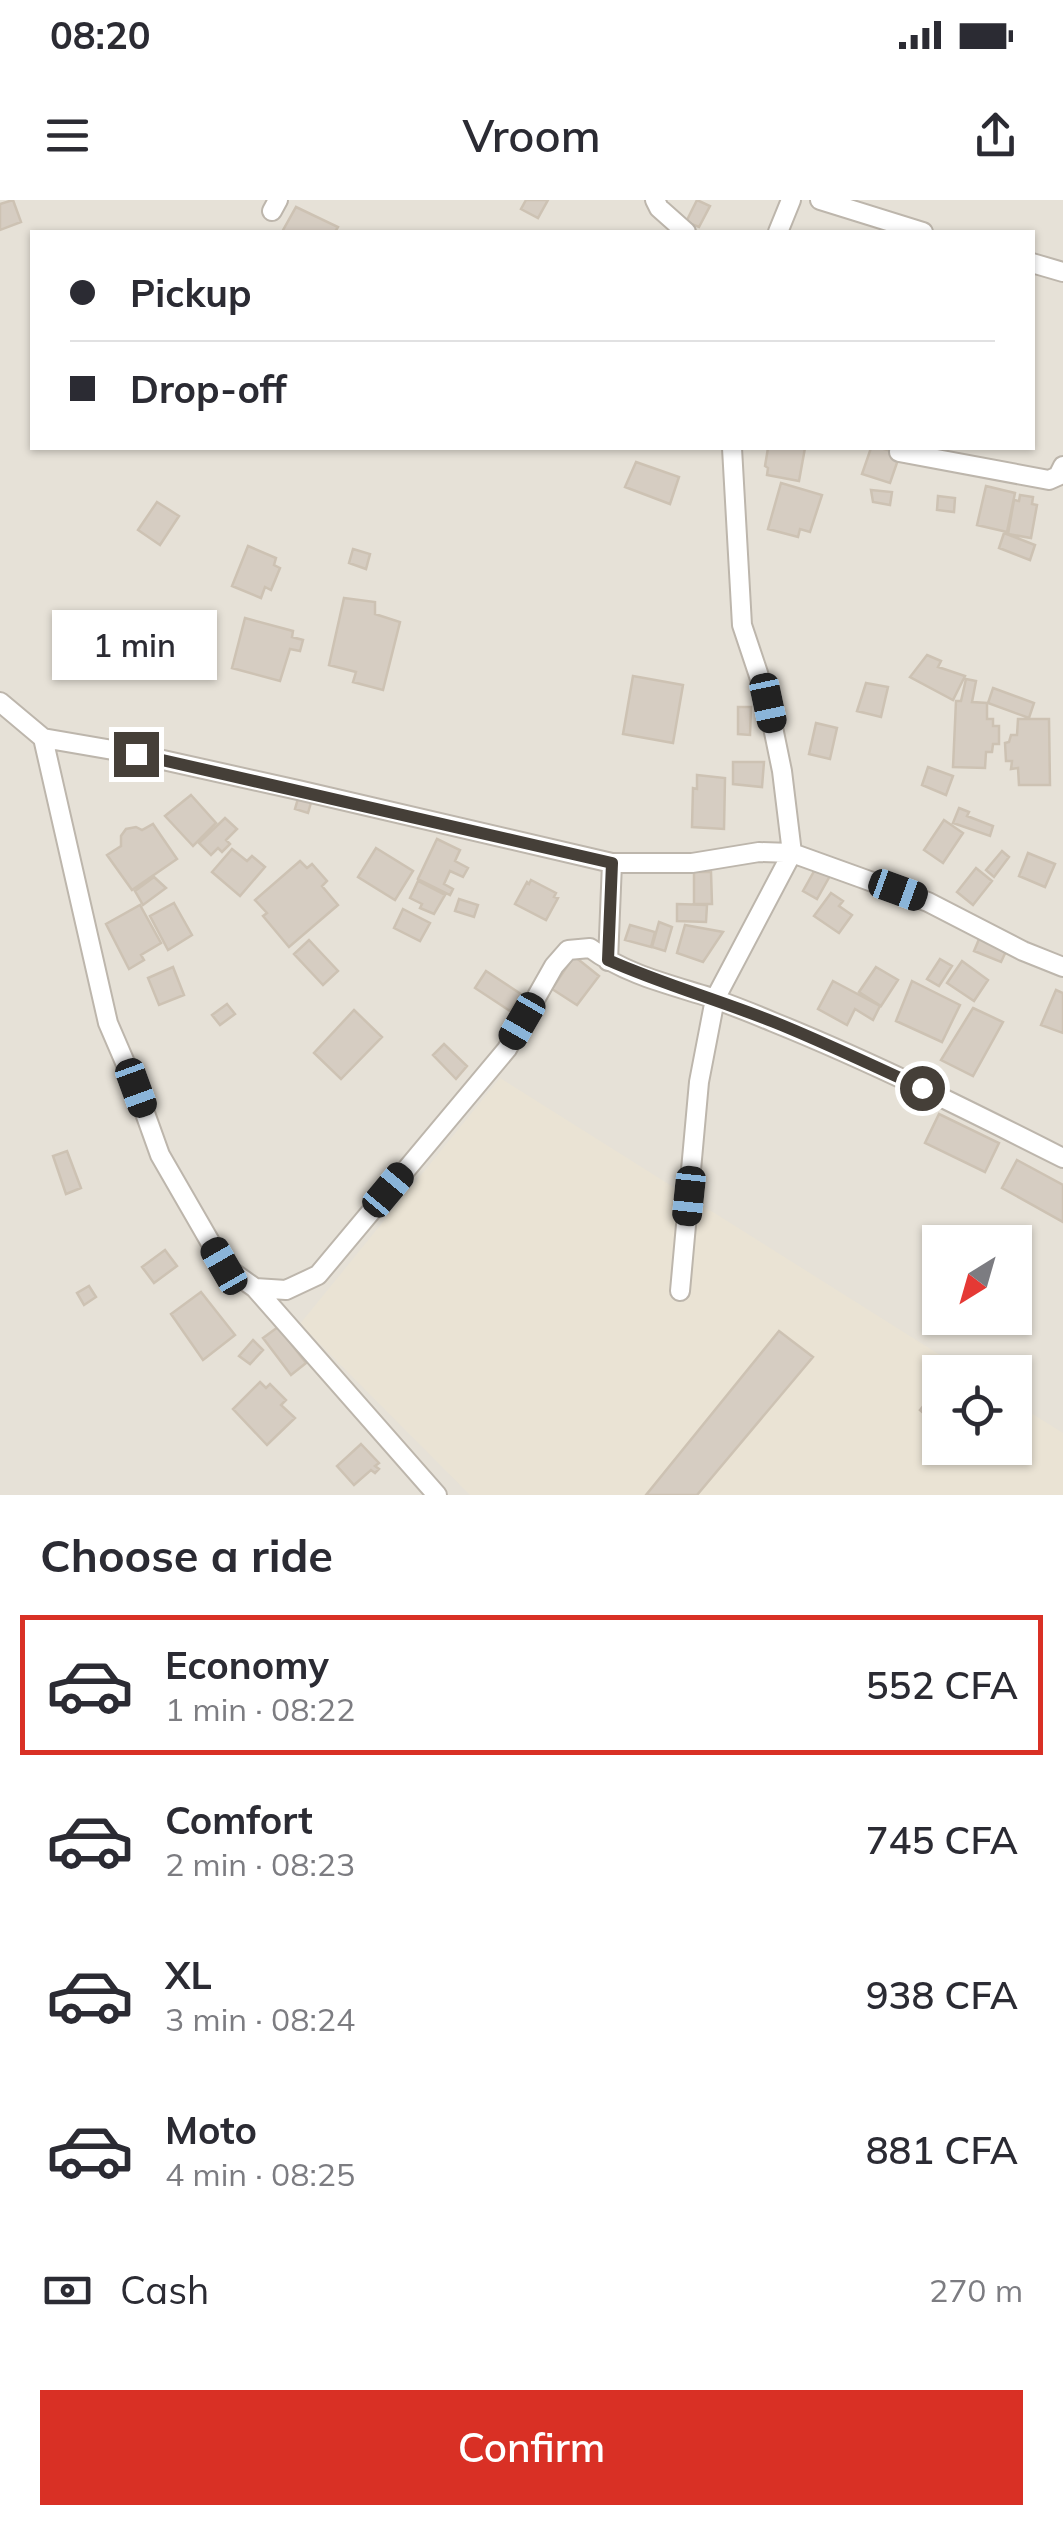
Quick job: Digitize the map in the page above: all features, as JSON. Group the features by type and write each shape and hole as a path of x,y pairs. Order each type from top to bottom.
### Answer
{"street":[{"path":"655,200 684,230"},
{"path":"779,230 791,200"},
{"path":"820,200 917,230"},
{"path":"1035,264 1063,272"},
{"path":"680,1292 699,1082 715,999 792,853 782,771 768,703 742,625 732,450"},
{"path":"899,452 1049,480 1058,476 1063,466"},
{"path":"0,702 42,738 136,754 612,863 692,864 759,852 792,853 928,902 1063,967"},
{"path":"42,738 108,1023 160,1155 224,1266 255,1288 436,1495"},
{"path":"608,960 612,863"},
{"path":"255,1288 286,1290 318,1275 506,1049 554,966 568,950 590,948 644,977 777,1023 959,1105 1063,1158"}],"shaded area":[{"path":"0,200 1063,200 1063,1495 0,1495"},
{"path":"500,1078 940,1355 922,1355 922,1465 1032,1465 1032,1414 1063,1433 1063,1495 470,1495 300,1324"}],"building":[{"path":"13,200 21,222 0,230 0,204"},
{"path":"526,200 548,200 538,218 521,209"},
{"path":"697,200 710,206 699,227 686,222"},
{"path":"296,207 338,227 336,230 283,230"},
{"path":"768,450 805,450 799,481 767,475"},
{"path":"870,450 900,454 890,483 862,474"},
{"path":"636,462 679,477 670,504 625,487"},
{"path":"781,483 822,495 810,532 800,529 798,537 768,529"},
{"path":"986,486 1015,493 1007,532 977,525"},
{"path":"871,490 892,492 890,505 873,502"},
{"path":"1020,495 1033,497 1032,504 1037,505 1031,538 1008,534 1014,500 1019,501"},
{"path":"938,496 955,498 954,512 937,510"},
{"path":"157,502 179,516 160,545 138,530"},
{"path":"1004,533 1035,545 1030,560 999,548"},
{"path":"248,546 276,558 274,565 280,568 271,590 265,587 261,598 232,586"},
{"path":"353,549 370,554 366,569 349,563"},
{"path":"344,598 375,602 375,614 400,622 383,690 353,682 356,672 329,665"},
{"path":"245,618 293,631 292,637 303,640 300,651 290,649 280,681 232,668"},
{"path":"167,629 189,643 181,656 159,642"},
{"path":"927,655 941,661 938,667 965,676 953,700 910,677"},
{"path":"633,676 683,685 673,743 623,734"},
{"path":"966,679 976,681 972,702 987,703 987,719 993,719 993,726 999,726 999,744 993,744 992,752 986,752 985,768 953,767 956,701 961,701"},
{"path":"866,683 888,687 881,717 857,711"},
{"path":"993,688 1034,703 1029,718 988,703"},
{"path":"738,707 751,707 750,735 738,734"},
{"path":"1018,719 1049,719 1050,785 1019,785 1018,768 1011,769 1012,761 1006,761 1005,743 1011,735 1017,735"},
{"path":"816,723 837,728 830,759 809,754"},
{"path":"733,762 764,762 762,787 733,784"},
{"path":"928,767 953,776 946,795 922,785"},
{"path":"697,775 725,778 724,829 692,827"},
{"path":"191,795 216,823 193,846 165,816"},
{"path":"299,795 312,799 308,813 295,809"},
{"path":"959,808 969,812 967,816 993,826 990,836 953,823"},
{"path":"225,818 237,829 226,840 230,844 222,852 218,848 211,855 199,843"},
{"path":"944,820 963,833 943,863 924,850"},
{"path":"153,824 177,859 132,890 107,855 121,846 126,829 142,830"},
{"path":"437,839 460,850 455,861 468,868 463,877 450,871 444,884 453,889 450,895 418,879"},
{"path":"376,848 413,871 395,900 358,877"},
{"path":"232,849 247,861 252,856 265,867 240,896 212,872"},
{"path":"1002,851 1009,857 994,877 986,870"},
{"path":"1028,853 1055,864 1045,887 1019,876"},
{"path":"300,861 307,868 312,864 327,881 322,886 338,905 289,947 255,900"},
{"path":"817,866 831,874 817,899 803,891"},
{"path":"976,868 992,881 973,905 957,892"},
{"path":"694,872 711,872 712,904 694,904"},
{"path":"154,877 166,888 143,905 135,891"},
{"path":"531,880 556,893 554,897 558,898 546,920 515,904"},
{"path":"418,881 445,895 434,914 410,898"},
{"path":"831,893 843,901 839,906 852,915 839,933 814,916"},
{"path":"459,899 478,905 474,917 455,911"},
{"path":"174,903 192,935 168,950 150,916"},
{"path":"677,904 707,905 706,922 677,921"},
{"path":"140,905 161,943 141,955 144,960 129,969 106,924"},
{"path":"403,909 430,923 420,941 394,928"},
{"path":"659,922 672,927 665,951 652,947"},
{"path":"630,925 655,932 651,947 625,940"},
{"path":"685,925 723,932 703,962 677,953"},
{"path":"982,932 1009,945 1001,962 974,951"},
{"path":"309,940 338,971 323,985 294,954"},
{"path":"574,956 599,976 577,1005 552,989"},
{"path":"940,959 952,966 939,986 927,979"},
{"path":"962,961 988,980 974,1001 947,983"},
{"path":"173,967 184,995 159,1005 148,978"},
{"path":"876,967 898,980 881,1006 859,992"},
{"path":"486,971 521,994 510,1011 475,988"},
{"path":"833,981 880,1006 873,1020 855,1009 847,1025 818,1009"},
{"path":"912,981 960,1005 942,1042 896,1021"},
{"path":"1056,990 1063,993 1063,1033 1041,1025"},
{"path":"227,1004 235,1014 220,1025 212,1015"},
{"path":"973,1008 1003,1022 973,1076 941,1060"},
{"path":"354,1010 382,1037 341,1079 314,1053"},
{"path":"444,1044 467,1066 456,1079 433,1055"},
{"path":"939,1114 999,1143 985,1172 925,1143"},
{"path":"67,1151 81,1188 66,1194 53,1156"},
{"path":"1017,1160 1063,1185 1063,1222 1002,1188"},
{"path":"165,1250 177,1266 154,1283 142,1267"},
{"path":"89,1286 96,1297 84,1305 77,1293"},
{"path":"201,1292 235,1335 203,1360 171,1314"},
{"path":"278,1327 306,1363 291,1375 263,1338"},
{"path":"779,1331 813,1357 697,1495 646,1495"},
{"path":"253,1340 263,1350 250,1364 239,1356"},
{"path":"260,1382 266,1388 270,1384 286,1400 281,1405 295,1418 267,1445 233,1409"},
{"path":"361,1444 379,1463 375,1466 379,1469 375,1473 371,1470 354,1485 337,1466"}],"route":[{"path":"136,754 612,863 608,960 644,977 777,1023 922,1088"}]}
